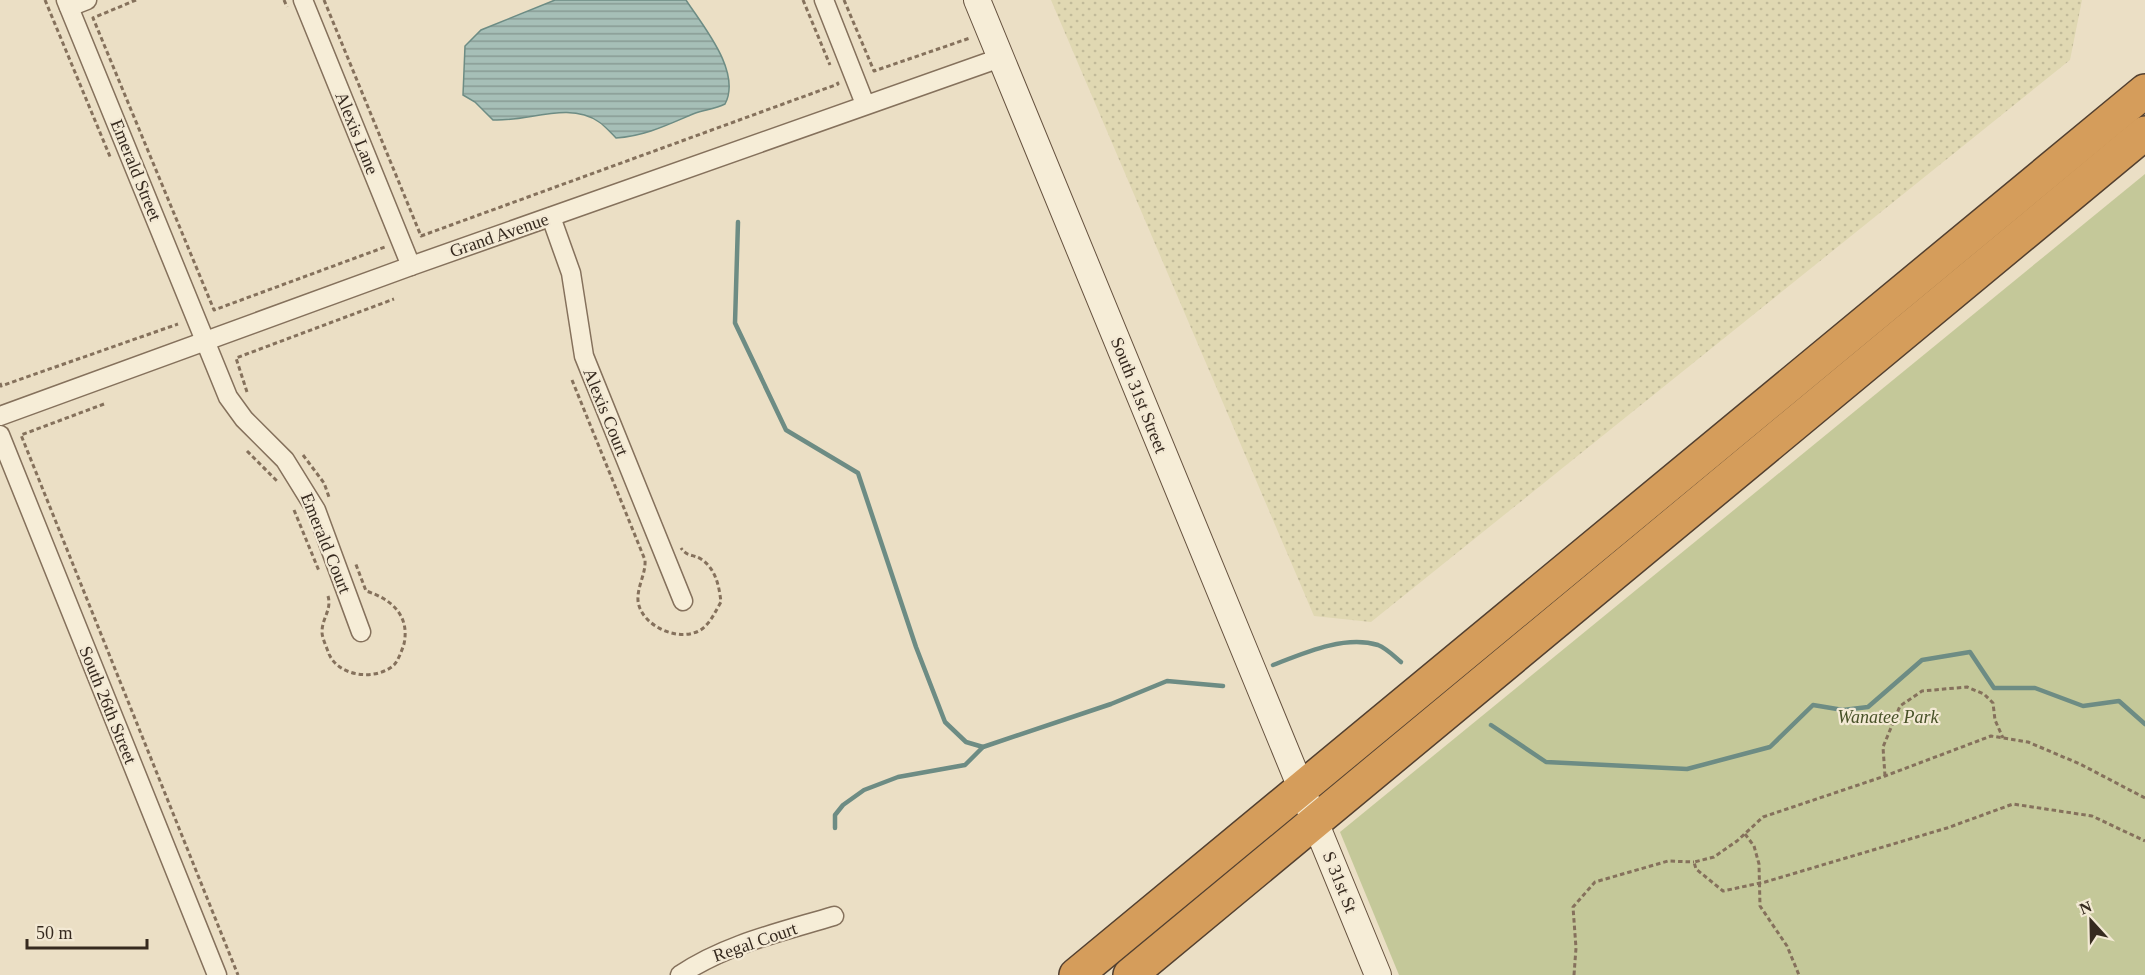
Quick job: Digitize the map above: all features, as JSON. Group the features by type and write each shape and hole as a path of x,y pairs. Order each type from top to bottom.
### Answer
{"highway":[{"path":"1076,975 2145,91"},
{"path":"1130,975 2145,133"}],"street":[{"path":"68,4 87,0"},
{"path":"824,0 865,104"},
{"name":"South 31st Street","path":"977,0 1301,790"},
{"name":"Emerald Street","path":"68,4 207,340"},
{"name":"Alexis Lane","path":"295,5 411,266"},
{"name":"Grand Avenue","path":"0,416 411,266 1000,58"},
{"name":"Alexis Court","path":"550,217 571,273 584,356 683,601"},
{"name":"Emerald Court","path":"207,340 228,397 244,419 285,460 316,510 361,632"},
{"name":"South 26th Street","path":"0,435 217,975"},
{"name":"S 31st St","path":"1301,790 1378,975"},
{"name":"Regal Court","path":"680,975 700,961 733,947 834,916"}],"path":[{"path":"45,0 112,162"},
{"path":"136,0 93,18 214,310 386,248 381,237"},
{"path":"284,0 295,5"},
{"path":"324,0 421,236 838,84 803,0"},
{"path":"844,0 874,71 978,35"},
{"path":"0,383 1,386 179,324 174,313"},
{"path":"104,404 21,435 238,975"},
{"path":"1885,776 1883,747 1900,706 1922,691 1967,687 1984,694 1993,703 1995,720 2003,738"},
{"path":"1574,975 1576,948 1572,907 1595,882 1668,861 1694,862 1714,857 1763,817 1885,776 1991,736 2028,742 2145,798"},
{"path":"1694,862 1695,869 1723,891 1758,884 1947,828 2013,804 2092,816 2145,841"},
{"path":"1745,834 1754,846 1759,864 1760,906 1787,946 1799,975"}],"shaded area":[{"path":"1051,0 2082,0 2070,60 1371,622 1314,616"}],"green space":[{"name":"Wanatee Park","path":"2145,174 2145,975 1399,975 1340,832"}],"water":[{"path":"555,0 686,0 725,64 729,91 725,104 646,132 616,138 599,122 575,113 493,120 475,102 463,95 465,46 481,30"}],"waterway":[{"path":"738,222 735,323 786,430 858,473 916,647 945,722 966,742 983,747"},
{"path":"1273,665 1324,647 1352,642 1378,645 1401,662"},
{"path":"1491,725 1546,762 1687,769 1770,747 1813,705 1843,710 1868,707 1922,660 1970,652 1994,688 2035,688 2083,706 2119,701 2145,724"},
{"path":"835,828 835,815 843,805 864,790 898,777 965,765 983,747 1111,704 1167,681 1223,686"}]}
